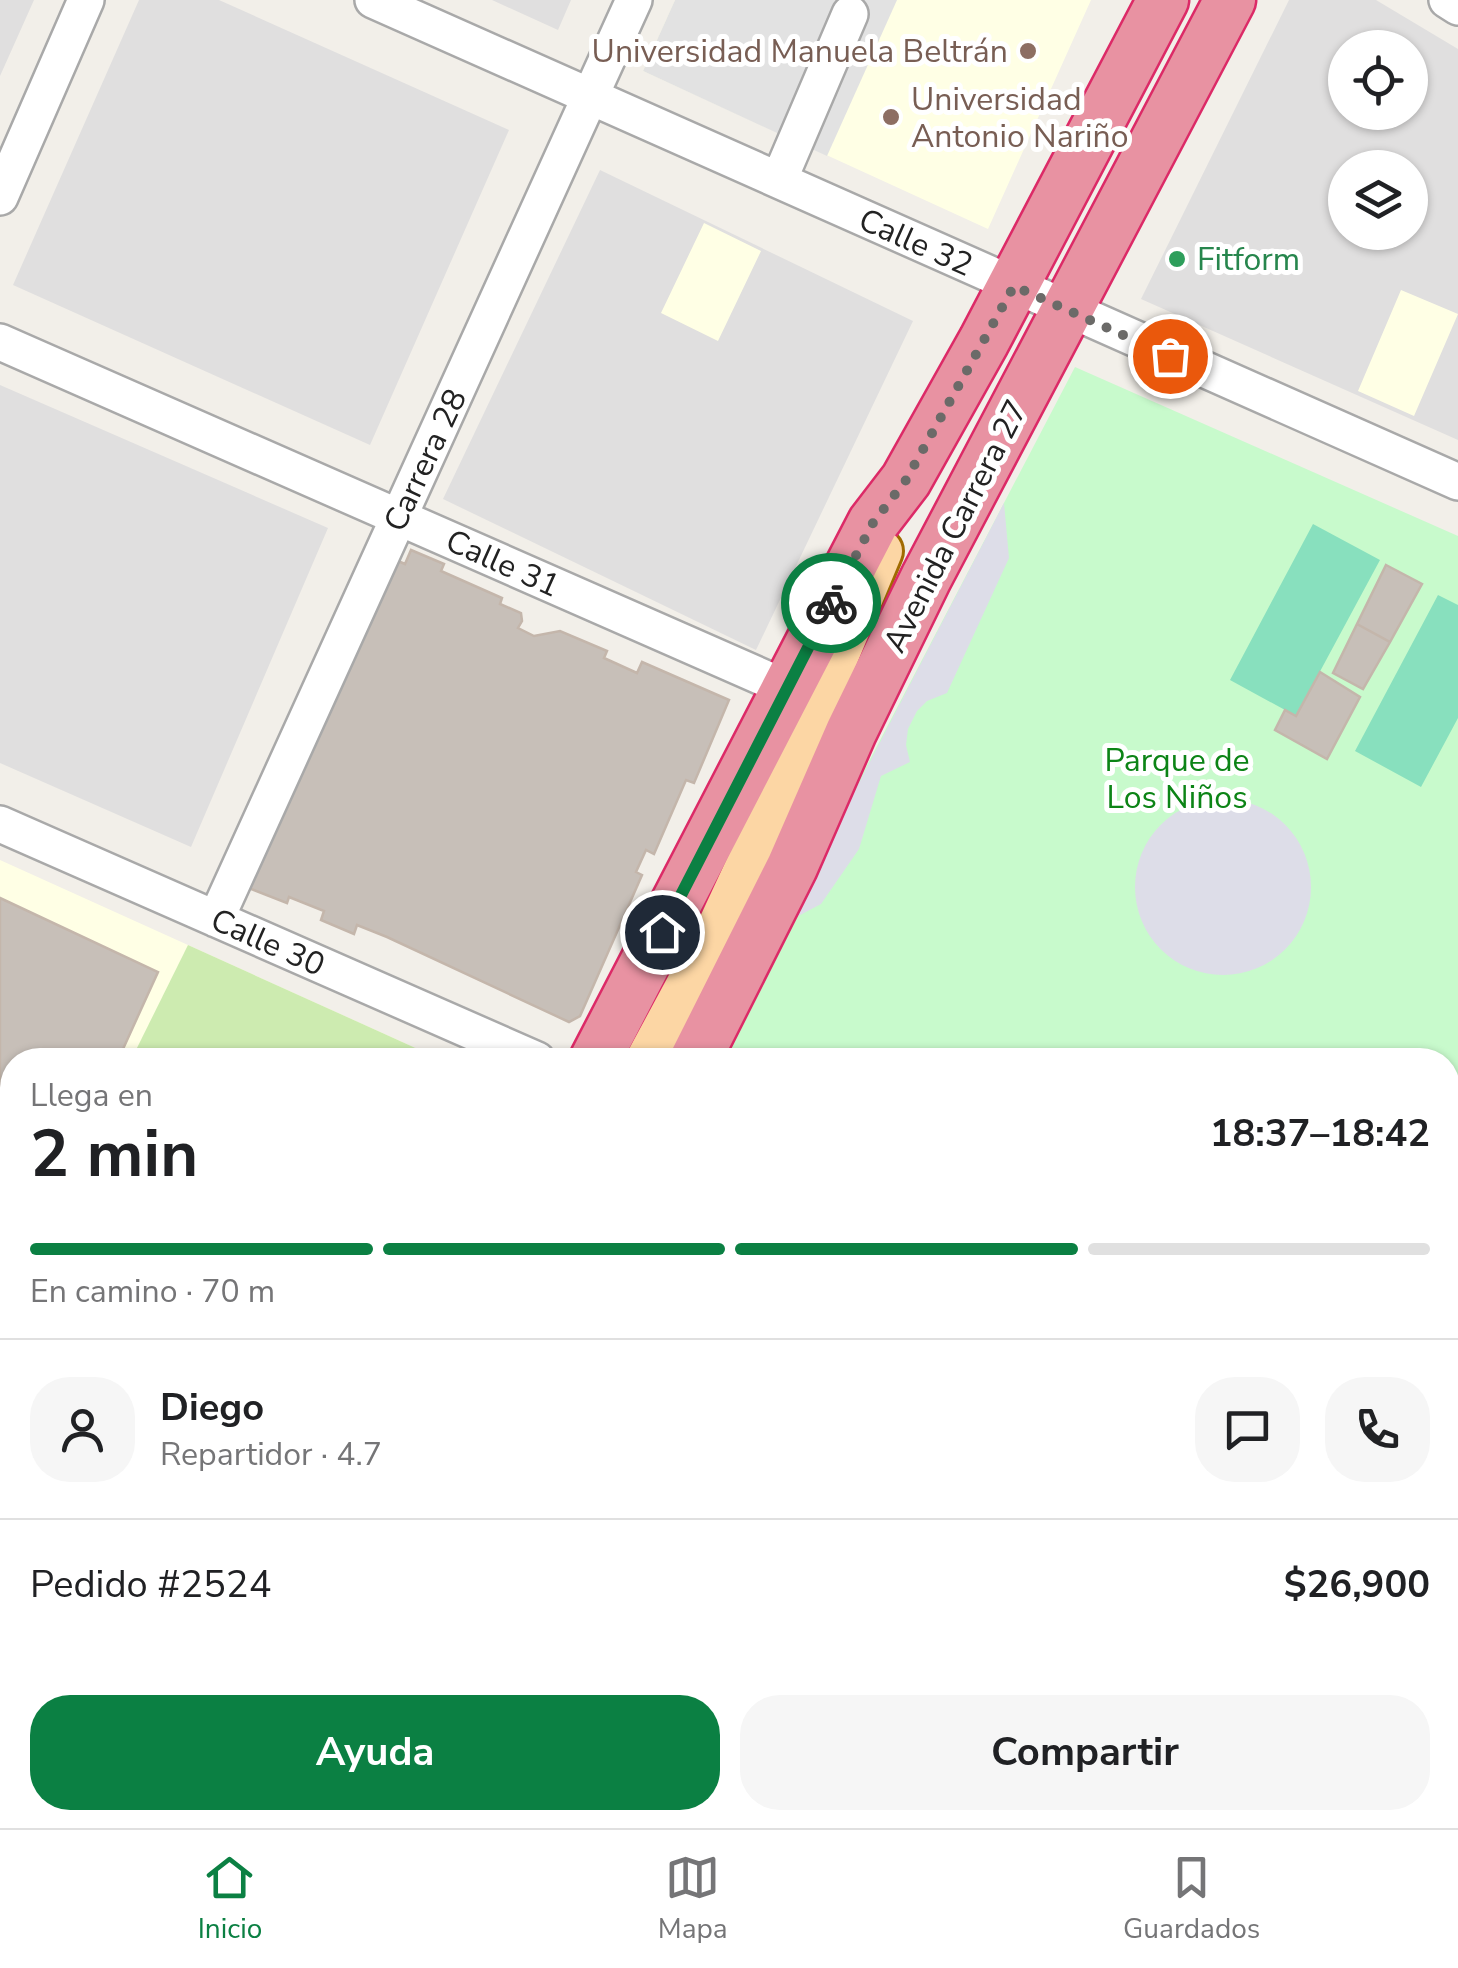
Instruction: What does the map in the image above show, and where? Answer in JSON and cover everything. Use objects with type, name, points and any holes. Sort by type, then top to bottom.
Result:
[{"type":"highway","name":"Avenida Carrera 27","points":[[601,1048],[873,523],[906,480],[1014,286],[1164,0]]},
{"type":"highway","name":"Avenida Carrera 27","points":[[702,1048],[786,880],[926,578],[1230,0]]},
{"type":"main road","points":[[653,1048],[717,930],[780,794],[898,512],[906,480]]},
{"type":"street","points":[[0,197],[86,0]]},
{"type":"street","name":"Calle 32","points":[[374,0],[1458,482]]},
{"type":"street","name":"Carrera 28","points":[[216,919],[634,0]]},
{"type":"street","points":[[1448,0],[1458,6]]},
{"type":"street","points":[[779,180],[850,14]]},
{"type":"street","name":"Calle 31","points":[[0,342],[787,688]]},
{"type":"street","name":"Calle 30","points":[[0,824],[510,1048]]},
{"type":"shaded area","points":[[0,0],[34,0],[0,76]]},
{"type":"shaded area","points":[[139,0],[219,0],[509,130],[370,445],[13,285]]},
{"type":"shaded area","points":[[492,0],[571,0],[558,30]]},
{"type":"shaded area","name":"Universidad Antonio Nariño","points":[[675,0],[1091,0],[988,229],[643,71]]},
{"type":"shaded area","points":[[675,0],[897,0],[827,156],[643,71]]},
{"type":"shaded area","points":[[1289,0],[1376,0],[1426,30],[1328,30],[1328,130],[1428,130],[1428,31],[1458,49],[1458,440],[1141,299]]},
{"type":"shaded area","points":[[600,170],[913,321],[756,650],[443,499]]},
{"type":"shaded area","points":[[704,223],[761,251],[718,341],[661,313]]},
{"type":"shaded area","points":[[1401,290],[1458,314],[1414,416],[1358,391]]},
{"type":"shaded area","points":[[0,385],[328,528],[191,847],[0,763]]},
{"type":"shaded area","points":[[1004,503],[1009,558],[947,693],[927,701],[917,711],[908,729],[910,762],[881,776],[859,849],[821,904],[787,922]]},
{"type":"shaded area","name":"Parque de Los Niños","points":[[1223,799],[1257,806],[1285,825],[1304,853],[1311,887],[1304,921],[1285,949],[1257,968],[1223,975],[1189,968],[1161,949],[1142,921],[1135,887],[1142,853],[1161,825],[1189,806]]},
{"type":"shaded area","points":[[0,860],[415,1048],[0,1048]]},
{"type":"green space","name":"Parque de Los Niños","points":[[1075,367],[1458,536],[1458,1048],[719,1048]]},
{"type":"green space","points":[[1313,524],[1380,560],[1296,716],[1230,680]]},
{"type":"green space","points":[[1438,595],[1458,605],[1458,718],[1421,787],[1355,751]]},
{"type":"green space","points":[[188,945],[415,1048],[137,1048]]},
{"type":"building","points":[[411,550],[444,564],[441,571],[502,598],[500,604],[521,613],[518,628],[534,636],[560,631],[607,651],[604,658],[637,673],[642,662],[729,700],[694,783],[686,780],[654,854],[646,850],[636,872],[642,875],[580,1016],[569,1022],[387,937],[357,925],[354,934],[321,920],[324,911],[289,897],[287,903],[246,887],[386,556],[405,564]]},
{"type":"building","points":[[1386,565],[1422,584],[1390,642],[1357,624]]},
{"type":"building","points":[[1357,624],[1390,642],[1363,689],[1333,673]]},
{"type":"building","points":[[1320,672],[1360,697],[1327,759],[1275,730],[1285,710],[1296,716]]},
{"type":"building","points":[[0,898],[158,972],[123,1048],[0,1048]]},
{"type":"way so far","points":[[831,603],[873,523],[906,480],[1014,286],[1170,356]]},
{"type":"place","name":"Universidad Manuela Beltrán","points":[[1028,51]]},
{"type":"place","name":"Universidad Antonio Nariño","points":[[891,117]]},
{"type":"place","name":"Fitform","points":[[1177,259]]},
{"type":"route","points":[[662,932],[831,603]]}]
